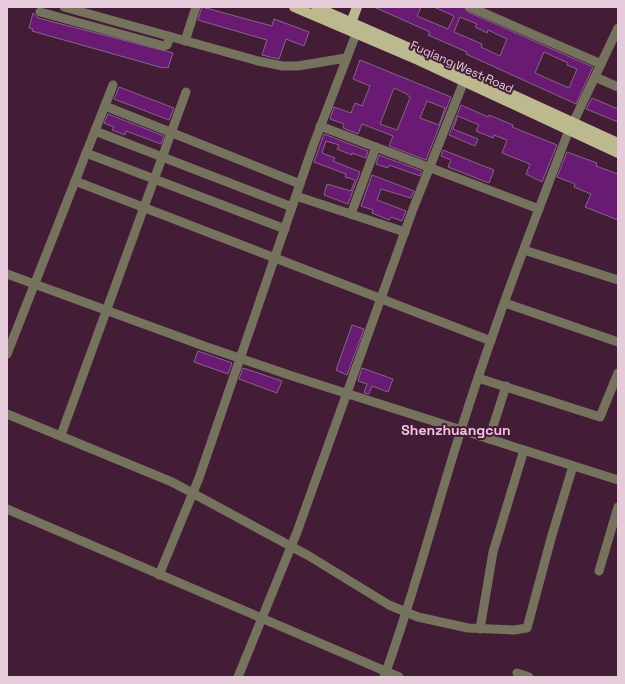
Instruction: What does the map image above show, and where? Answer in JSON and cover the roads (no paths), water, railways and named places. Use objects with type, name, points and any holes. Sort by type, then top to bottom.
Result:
[{"type":"main road","name":"Fuqiang West Road","points":[[294,7],[348,27],[571,126],[618,153]]},
{"type":"main road","name":"Fuqiang West Road","points":[[316,7],[348,27],[464,81],[618,144]]},
{"type":"main road","points":[[348,27],[350,7]]},
{"type":"main road","points":[[348,27],[357,7]]},
{"type":"street","points":[[64,7],[258,61],[283,66],[298,66],[346,58]]},
{"type":"street","points":[[185,41],[196,7]]},
{"type":"street","points":[[470,7],[601,64]]},
{"type":"street","points":[[40,12],[164,46],[167,45],[170,37]]},
{"type":"street","points":[[159,575],[193,494],[241,359],[320,126],[346,58],[348,27]]},
{"type":"street","points":[[385,674],[406,612],[461,430],[491,341],[571,126],[618,28]]},
{"type":"street","points":[[595,77],[618,87]]},
{"type":"street","points":[[238,677],[291,546],[405,232],[464,81]]},
{"type":"street","points":[[7,354],[113,85]]},
{"type":"street","points":[[61,435],[105,310],[186,92]]},
{"type":"street","points":[[105,106],[300,184]]},
{"type":"street","points":[[320,126],[539,209]]},
{"type":"street","points":[[95,131],[292,207]]},
{"type":"street","points":[[351,214],[376,147]]},
{"type":"street","points":[[86,153],[285,229]]},
{"type":"street","points":[[75,181],[491,341]]},
{"type":"street","points":[[296,196],[405,232]]},
{"type":"street","points":[[524,250],[618,280]]},
{"type":"street","points":[[7,274],[241,359],[618,480]]},
{"type":"street","points":[[505,303],[618,342]]},
{"type":"street","points":[[478,378],[600,417],[618,373]]},
{"type":"street","points":[[489,439],[506,386]]},
{"type":"street","points":[[7,414],[172,482],[291,546],[390,606],[442,623],[480,628],[514,630],[527,628],[552,535],[573,466]]},
{"type":"street","points":[[480,628],[492,552],[524,450]]},
{"type":"street","points":[[599,571],[618,507]]},
{"type":"street","points":[[7,510],[262,618],[385,674],[399,677]]},
{"type":"street","points":[[517,673],[529,677]]},
{"type":"district","name":"Shenzhuangcun","points":[[456,430]]}]
